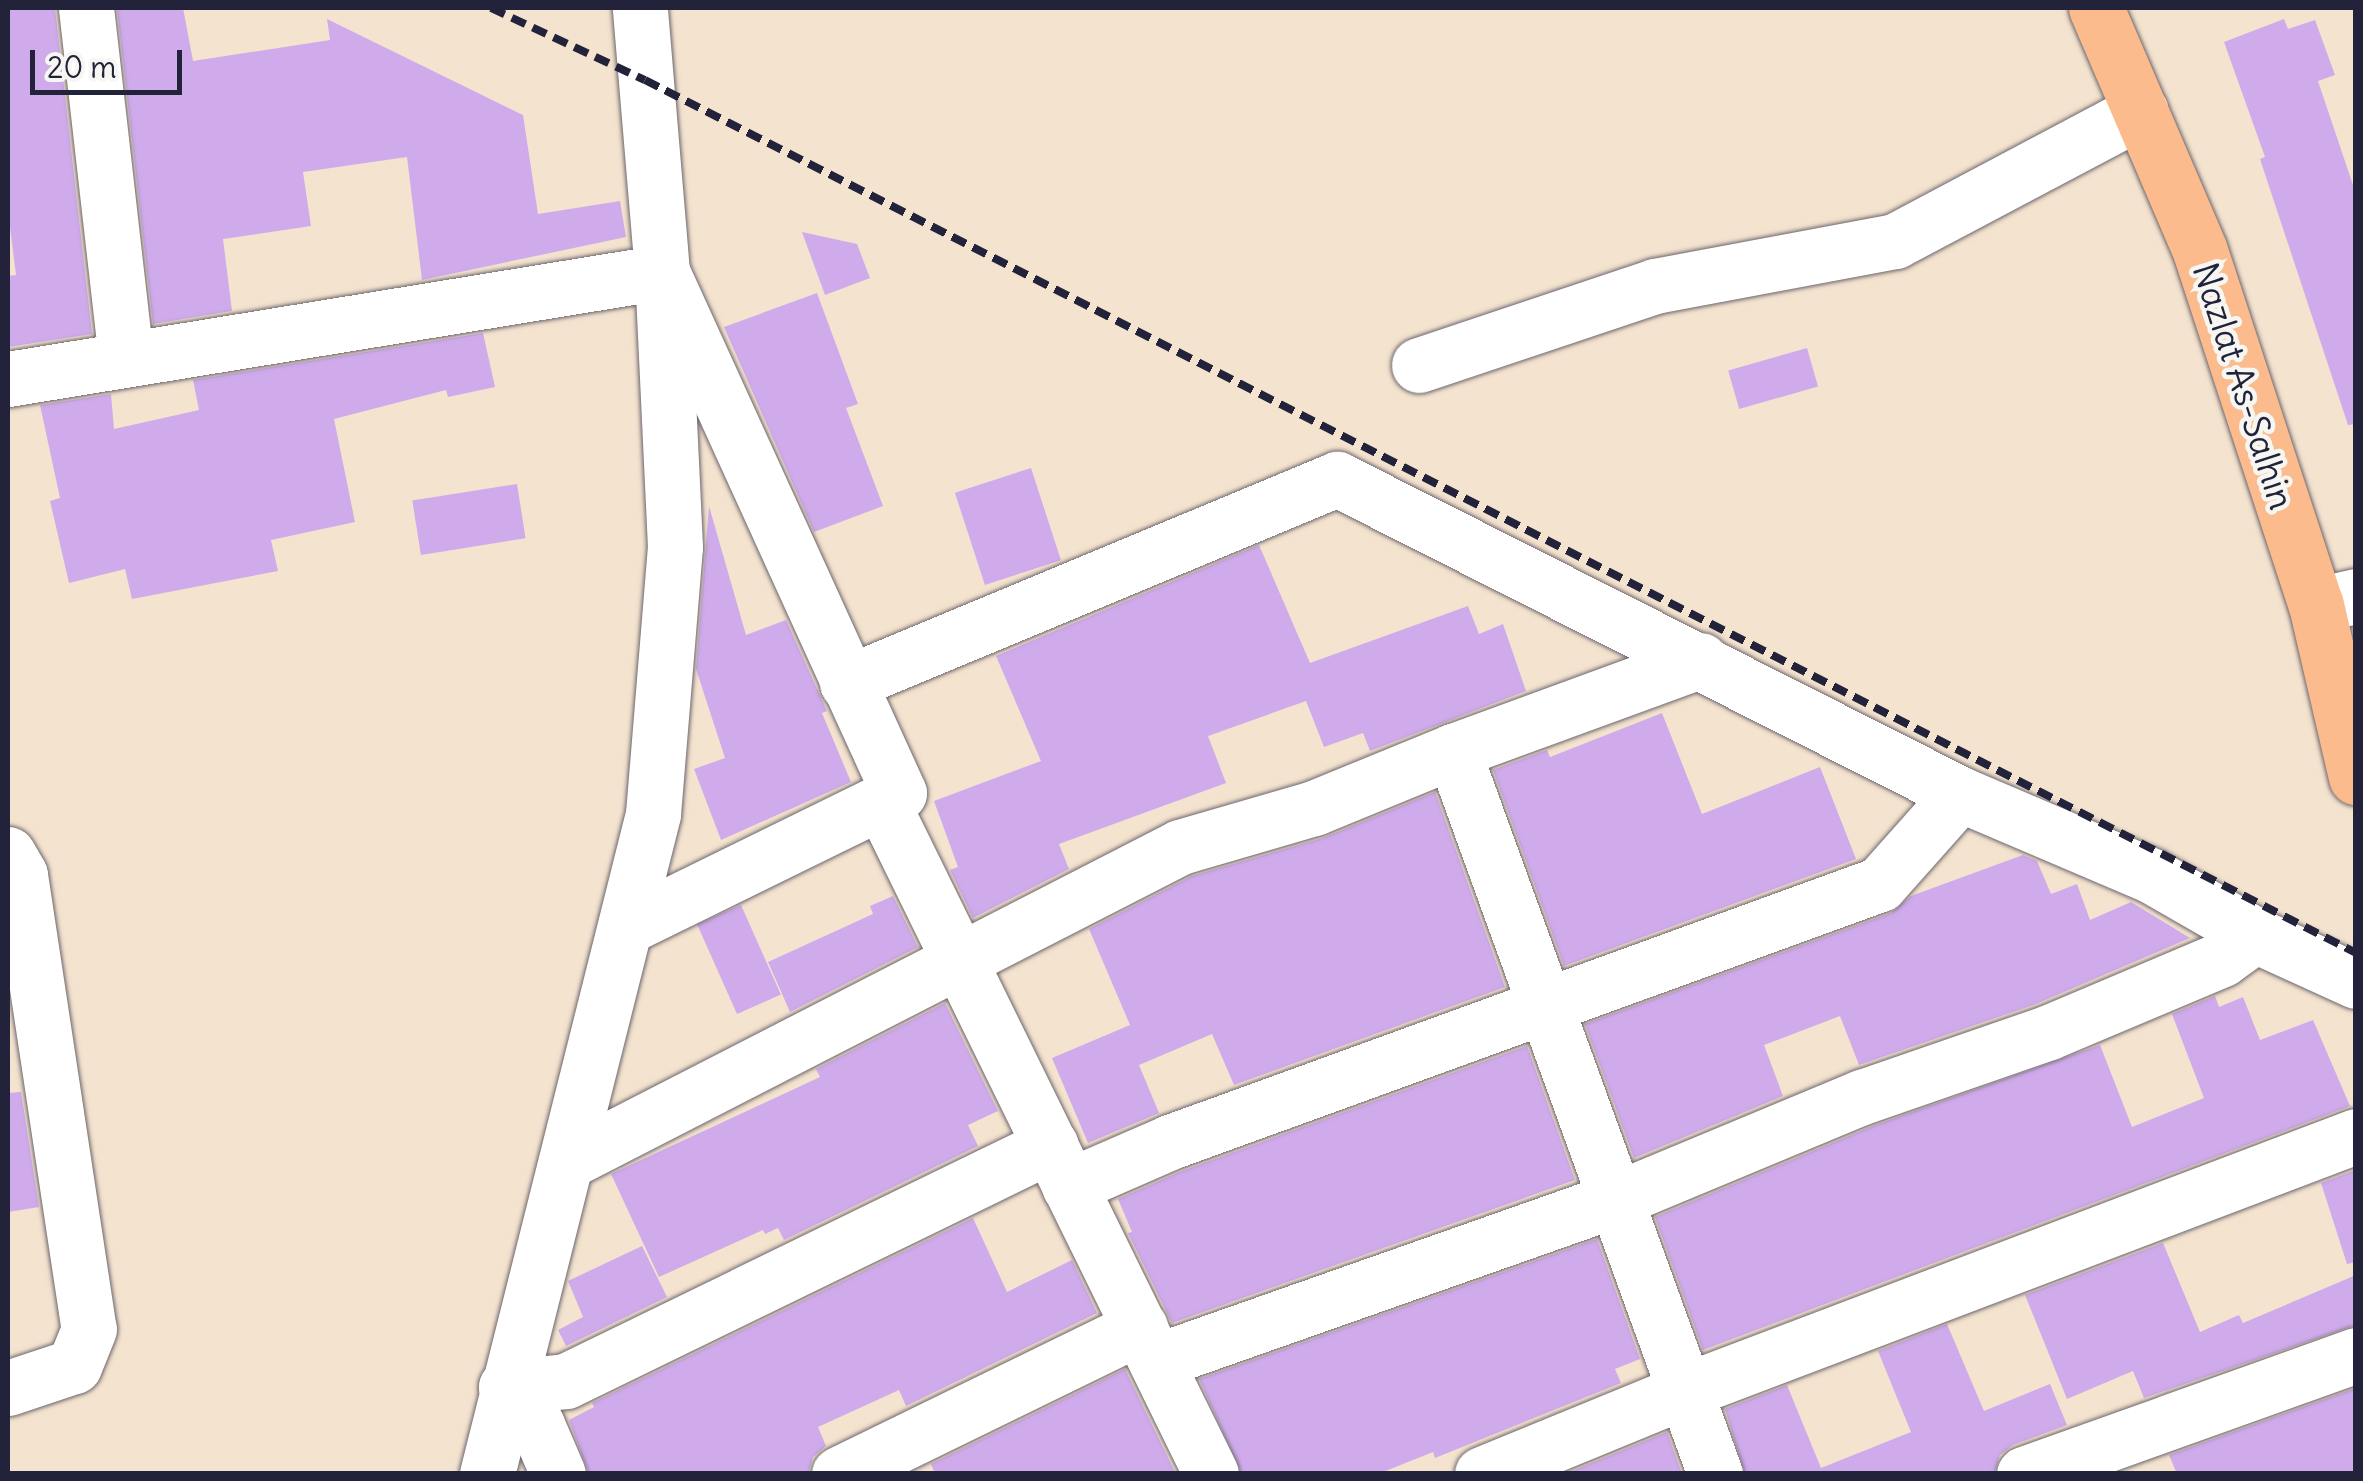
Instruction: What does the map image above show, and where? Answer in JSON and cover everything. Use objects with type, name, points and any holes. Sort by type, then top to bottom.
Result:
[{"type":"main road","name":"Nazlat As-Salhin","points":[[2096,8],[2200,251],[2336,600],[2356,778]]},
{"type":"street","points":[[86,8],[126,359]]},
{"type":"street","points":[[487,1474],[653,814],[675,546],[662,272],[640,8]]},
{"type":"street","points":[[1418,365],[1655,286],[1895,241],[2140,112]]},
{"type":"street","points":[[8,379],[662,272]]},
{"type":"street","points":[[626,927],[899,793],[662,272]]},
{"type":"street","points":[[847,683],[1337,478],[1960,794],[2152,876],[2255,935],[2356,981]]},
{"type":"street","points":[[568,1161],[1180,847],[1314,808],[1453,750],[1702,660]]},
{"type":"street","points":[[1453,750],[1715,1474]]},
{"type":"street","points":[[506,1387],[566,1381],[1060,1165],[1170,1142],[1880,884],[1960,794]]},
{"type":"street","points":[[882,803],[962,958],[1211,1474]]},
{"type":"street","points":[[8,854],[20,875],[29,1080],[89,1330],[74,1366],[8,1388]]},
{"type":"street","points":[[839,1474],[1149,1344],[1614,1200],[1826,1111],[2047,1033],[2222,959],[2255,935]]},
{"type":"street","points":[[1482,1474],[1684,1391],[2356,1136]]},
{"type":"street","points":[[2024,1474],[2356,1356]]},
{"type":"street","points":[[506,1387],[536,1425],[558,1474]]},
{"type":"building","points":[[8,8],[55,8],[92,334],[8,347],[8,276],[16,275],[8,211]]},
{"type":"building","points":[[117,8],[183,8],[193,61],[330,40],[327,19],[523,115],[538,214],[620,201],[626,237],[422,280],[407,157],[303,172],[311,226],[223,239],[232,311],[153,324]]},
{"type":"building","points":[[2284,19],[2288,29],[2315,20],[2335,75],[2318,81],[2356,194],[2356,424],[2348,425],[2260,159],[2265,157],[2224,42]]},
{"type":"building","points":[[802,232],[857,244],[870,278],[825,295]]},
{"type":"building","points":[[817,293],[858,404],[846,408],[883,506],[814,532],[724,327]]},
{"type":"building","points":[[483,333],[495,387],[448,397],[446,390],[334,419],[355,522],[271,540],[278,571],[132,599],[125,569],[69,583],[50,501],[60,498],[40,405],[111,394],[114,429],[199,410],[193,380]]},
{"type":"building","points":[[1807,348],[1818,386],[1739,409],[1728,371]]},
{"type":"building","points":[[1031,468],[1061,560],[985,585],[955,493]]},
{"type":"building","points":[[517,484],[526,538],[421,555],[412,501]]},
{"type":"building","points":[[709,506],[746,635],[786,620],[827,711],[822,713],[851,782],[721,840],[694,769],[725,758],[696,669]]},
{"type":"building","points":[[1259,545],[1310,663],[1468,606],[1479,634],[1503,624],[1526,691],[1370,751],[1363,733],[1324,747],[1306,701],[1208,736],[1226,783],[1059,844],[1069,869],[973,918],[950,870],[958,867],[934,801],[1041,761],[996,656]]},
{"type":"building","points":[[1662,713],[1702,814],[1820,767],[1856,859],[1564,966],[1493,770],[1547,750],[1550,757]]},
{"type":"building","points":[[1435,792],[1505,987],[1234,1085],[1212,1034],[1139,1065],[1159,1113],[1088,1143],[1052,1058],[1130,1025],[1089,929],[1192,876],[1323,838]]},
{"type":"building","points":[[2023,855],[2037,861],[2051,894],[2077,884],[2090,920],[2131,902],[2190,938],[2036,1004],[1859,1065],[1840,1016],[1764,1045],[1783,1096],[1634,1158],[1585,1024],[1891,913],[1911,896]]},
{"type":"building","points":[[893,896],[918,947],[790,1012],[768,962],[873,914],[870,906]]},
{"type":"building","points":[[741,905],[781,995],[737,1014],[697,925]]},
{"type":"building","points":[[2215,996],[2219,1007],[2243,997],[2260,1040],[2313,1020],[2350,1106],[1703,1350],[1655,1217],[1873,1126],[2100,1045],[2132,1127],[2204,1098],[2172,1014]]},
{"type":"building","points":[[945,1003],[998,1111],[968,1125],[978,1146],[784,1240],[778,1228],[765,1234],[763,1230],[659,1277],[611,1174],[820,1077],[816,1069]]},
{"type":"building","points":[[1527,1046],[1575,1180],[1172,1323],[1128,1233],[1132,1232],[1118,1199],[1182,1171]]},
{"type":"building","points":[[21,1092],[39,1207],[8,1212],[8,1093]]},
{"type":"building","points":[[2356,1170],[2356,1262],[2347,1264],[2321,1183]]},
{"type":"building","points":[[973,1218],[1007,1292],[1072,1260],[1097,1313],[906,1406],[899,1390],[818,1427],[826,1446],[813,1457],[808,1474],[589,1474],[569,1420],[594,1407],[592,1403]]},
{"type":"building","points":[[1597,1239],[1640,1359],[1615,1369],[1621,1383],[1435,1458],[1433,1452],[1378,1474],[1242,1474],[1199,1379]]},
{"type":"building","points":[[2163,1243],[2200,1332],[2239,1315],[2243,1323],[2356,1275],[2356,1325],[2144,1398],[2133,1371],[2067,1399],[2025,1295]]},
{"type":"building","points":[[642,1246],[667,1297],[566,1346],[558,1330],[583,1317],[568,1281]]},
{"type":"building","points":[[1947,1324],[1984,1411],[2050,1384],[2067,1425],[2013,1445],[2000,1455],[1994,1474],[1745,1474],[1725,1409],[1787,1385],[1821,1468],[1911,1432],[1878,1351]]},
{"type":"building","points":[[1125,1369],[1176,1474],[935,1474],[931,1464]]},
{"type":"building","points":[[2356,1388],[2356,1474],[2177,1474],[2169,1455]]},
{"type":"building","points":[[1667,1432],[1682,1474],[1565,1474]]},
{"type":"railway","points":[[491,8],[645,80],[2356,953]]}]
